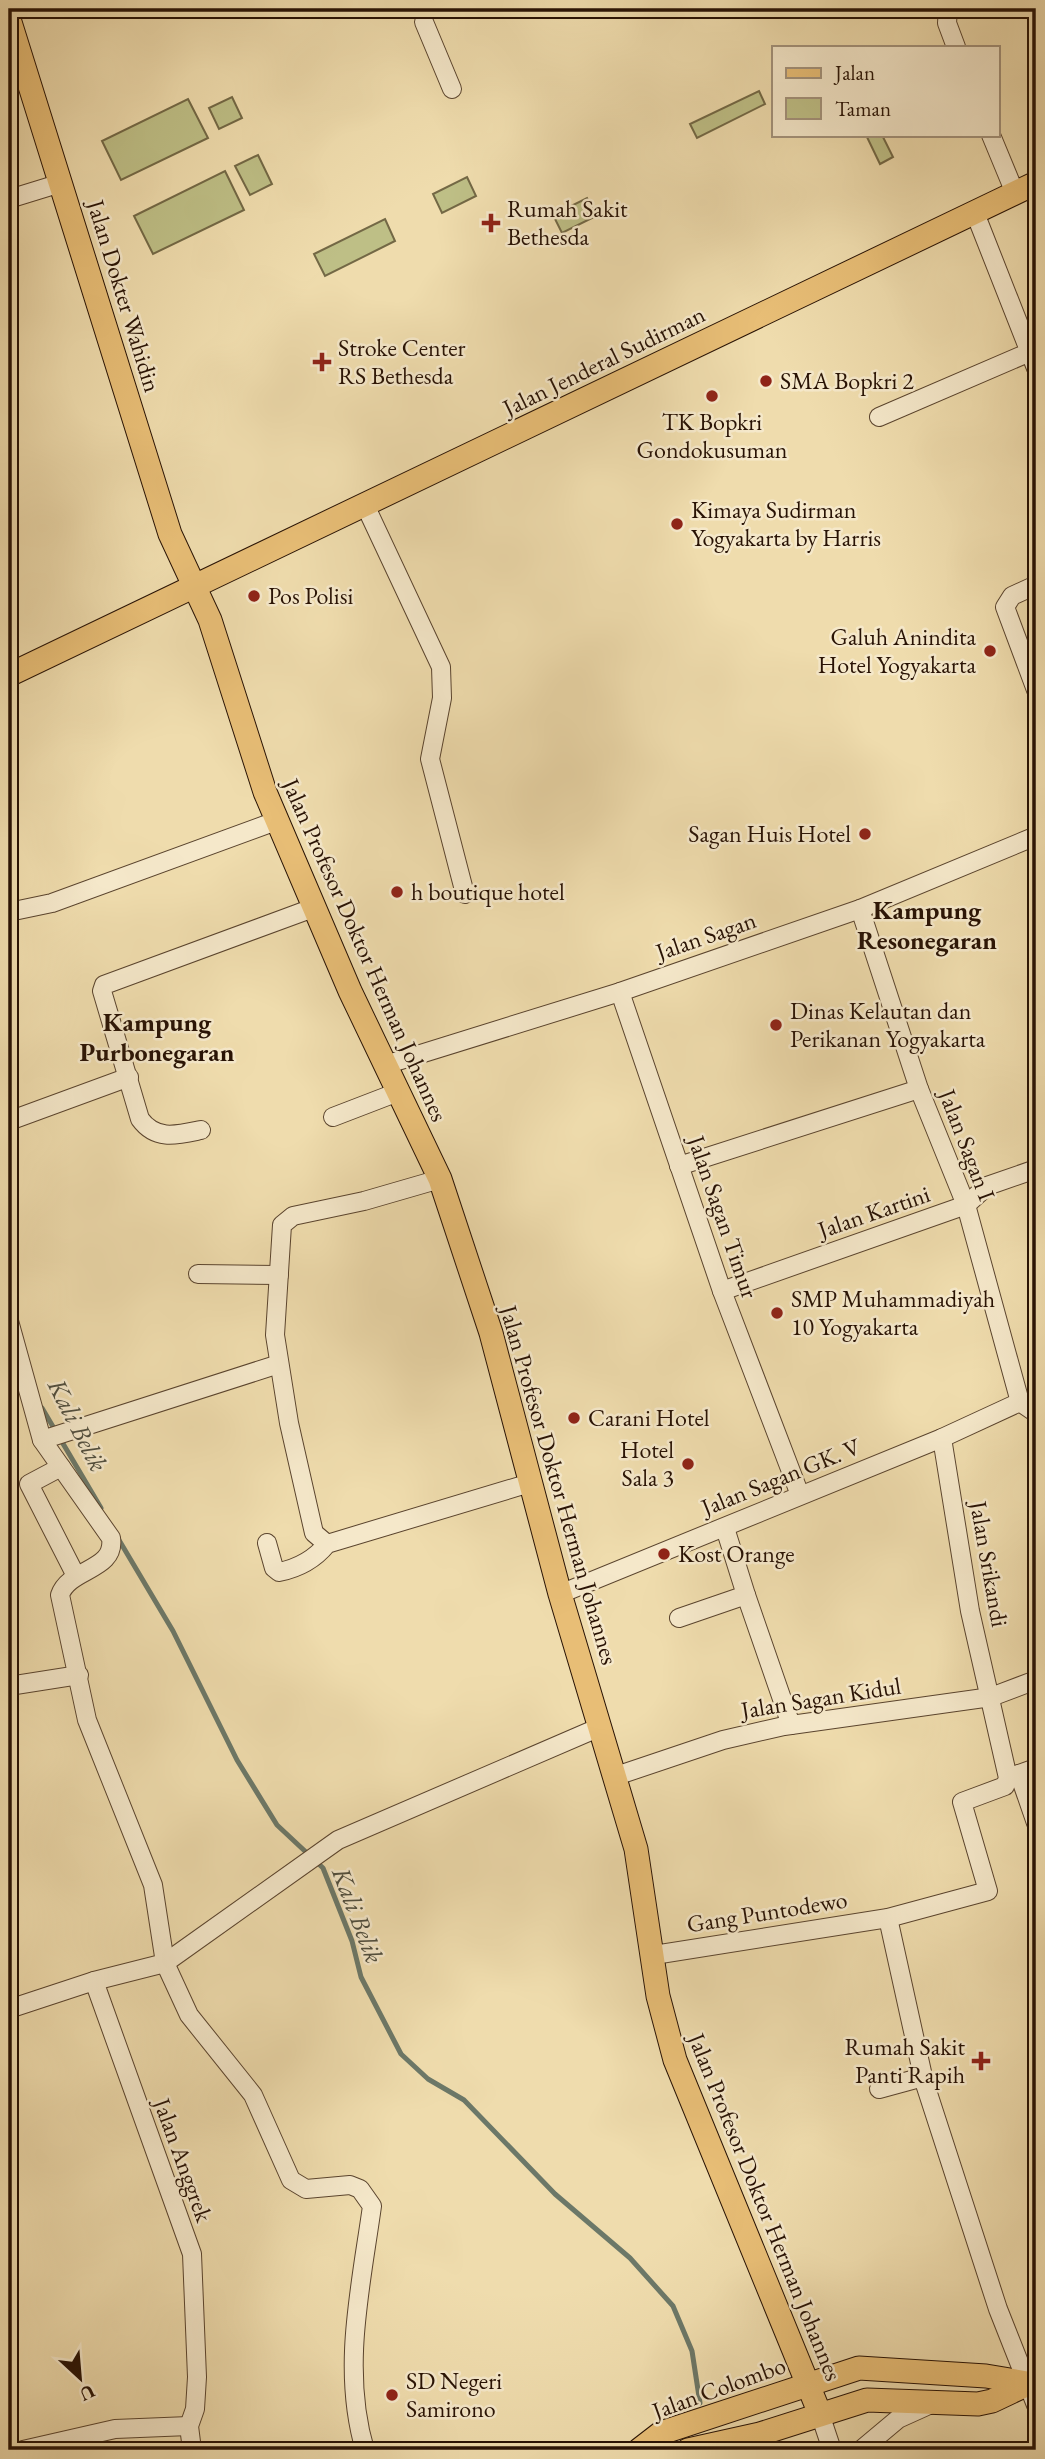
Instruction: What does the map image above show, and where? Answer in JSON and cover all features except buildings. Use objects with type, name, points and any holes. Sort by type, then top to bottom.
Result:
[{"type":"main road","name":"Jalan Dokter Wahidin","points":[[9,19],[12,42],[61,183],[170,534],[195,587]]},
{"type":"main road","name":"Jalan Jenderal Sudirman","points":[[9,675],[1026,188]]},
{"type":"main road","name":"Jalan Profesor Doktor Herman Johannes","points":[[195,587],[210,620],[276,821],[313,908],[440,1179],[491,1332],[560,1594],[636,1849],[662,2017],[675,2060],[725,2189],[820,2414]]},
{"type":"main road","name":"Jalan Colombo","points":[[639,2450],[661,2433],[867,2367],[994,2377],[1033,2390]]},
{"type":"main road","name":"Jalan Colombo","points":[[688,2450],[760,2434],[867,2400],[986,2403],[1033,2390]]},
{"type":"street","points":[[948,9],[947,23],[956,46]]},
{"type":"street","points":[[424,22],[452,89]]},
{"type":"street","points":[[992,136],[1026,188]]},
{"type":"street","points":[[9,199],[61,183]]},
{"type":"street","points":[[879,417],[1033,360],[975,212]]},
{"type":"street","points":[[365,505],[441,667],[442,698],[430,759],[465,894]]},
{"type":"street","points":[[1036,585],[1012,596],[1005,607],[1036,690]]},
{"type":"street","points":[[9,912],[52,903],[276,821]]},
{"type":"street","name":"Jalan Sagan","points":[[385,1065],[620,992],[860,908],[1036,836]]},
{"type":"street","points":[[201,1130],[157,1135],[140,1119],[102,991],[104,985],[313,908]]},
{"type":"street","name":"Jalan Sagan I","points":[[860,908],[919,1089],[966,1205],[1020,1402]]},
{"type":"street","name":"Jalan Sagan Timur","points":[[620,992],[722,1291],[800,1495]]},
{"type":"street","points":[[9,1121],[129,1077]]},
{"type":"street","points":[[679,1166],[919,1089]]},
{"type":"street","points":[[333,1117],[398,1092]]},
{"type":"street","name":"Jalan Kartini","points":[[722,1291],[966,1205],[987,1186],[1036,1169]]},
{"type":"street","points":[[327,1544],[314,1533],[279,1364],[275,1335],[282,1225],[288,1218],[365,1201],[440,1179]]},
{"type":"street","points":[[198,1274],[279,1275]]},
{"type":"street","points":[[9,1321],[61,1467],[111,1538],[113,1548],[108,1558],[76,1576],[63,1587],[60,1595],[87,1720],[153,1885],[164,1963],[189,2015],[253,2095],[291,2180],[306,2189],[350,2185],[360,2189],[372,2206],[352,2353],[357,2423],[365,2450]]},
{"type":"street","points":[[50,1438],[279,1364]]},
{"type":"street","points":[[1020,1402],[1036,1413]]},
{"type":"street","name":"Jalan Sagan GK. V","points":[[560,1594],[942,1438],[1020,1402]]},
{"type":"street","name":"Jalan Srikandi","points":[[942,1438],[970,1611],[1013,1776],[1036,1823]]},
{"type":"street","points":[[61,1467],[29,1484],[76,1576]]},
{"type":"street","points":[[267,1543],[274,1568],[279,1572],[309,1562],[327,1544],[530,1483]]},
{"type":"street","points":[[725,1528],[791,1725]]},
{"type":"street","points":[[679,1618],[746,1595]]},
{"type":"street","points":[[9,1686],[79,1675]]},
{"type":"street","name":"Jalan Sagan Kidul","points":[[616,1776],[723,1740],[791,1725],[991,1697],[1036,1680]]},
{"type":"street","points":[[9,2009],[94,1981],[164,1963],[310,1857],[389,1815],[600,1727]]},
{"type":"street","points":[[1013,1776],[1036,1768]]},
{"type":"street","name":"Gang Puntodewo","points":[[654,1955],[888,1918],[988,1891],[962,1802],[1005,1786],[1013,1776]]},
{"type":"street","points":[[888,1918],[923,2077],[998,2309],[1033,2390]]},
{"type":"street","name":"Jalan Anggrek","points":[[94,1981],[192,2255],[197,2377],[195,2409],[189,2426],[192,2450]]},
{"type":"street","points":[[879,2090],[923,2077]]},
{"type":"street","points":[[861,2450],[898,2419],[940,2402]]},
{"type":"street","points":[[820,2414],[832,2450]]},
{"type":"street","points":[[23,2450],[115,2429],[189,2426]]},
{"type":"green space","points":[[759,91],[765,104],[697,138],[690,124]]},
{"type":"green space","points":[[232,97],[242,118],[219,129],[209,108]]},
{"type":"green space","points":[[188,99],[208,138],[121,180],[102,141]]},
{"type":"green space","points":[[866,136],[882,136],[893,157],[880,164]]},
{"type":"green space","points":[[258,155],[272,184],[250,195],[235,166]]},
{"type":"green space","points":[[225,171],[244,210],[153,254],[134,216]]},
{"type":"green space","points":[[467,177],[476,196],[442,213],[433,194]]},
{"type":"green space","points":[[587,198],[596,216],[562,233],[553,215]]},
{"type":"green space","points":[[385,219],[395,241],[325,276],[314,254]]},
{"type":"waterway","name":"Kali Belik","points":[[9,1308],[11,1320]]},
{"type":"waterway","name":"Kali Belik","points":[[42,1408],[101,1508]]},
{"type":"waterway","name":"Kali Belik","points":[[116,1535],[173,1631],[237,1760],[277,1825],[323,1868],[352,1941],[361,1977],[401,2054],[428,2079],[464,2100],[555,2194],[630,2258],[673,2306],[692,2351],[700,2403]]},
{"type":"place","name":"Rumah Sakit Bethesda","points":[[491,223]]},
{"type":"place","name":"Stroke Center RS Bethesda","points":[[322,362]]},
{"type":"place","name":"SMA Bopkri 2","points":[[766,381]]},
{"type":"place","name":"TK Bopkri Gondokusuman","points":[[712,396]]},
{"type":"place","name":"Kimaya Sudirman Yogyakarta by Harris","points":[[677,524]]},
{"type":"place","name":"Pos Polisi","points":[[254,596]]},
{"type":"place","name":"Galuh Anindita Hotel Yogyakarta","points":[[990,651]]},
{"type":"place","name":"Sagan Huis Hotel","points":[[865,834]]},
{"type":"place","name":"h boutique hotel","points":[[397,892]]},
{"type":"place","name":"Dinas Kelautan dan Perikanan Yogyakarta","points":[[776,1025]]},
{"type":"place","name":"SMP Muhammadiyah 10 Yogyakarta","points":[[777,1313]]},
{"type":"place","name":"Carani Hotel","points":[[574,1418]]},
{"type":"place","name":"Hotel Sala 3","points":[[688,1464]]},
{"type":"place","name":"Kost Orange","points":[[664,1554]]},
{"type":"place","name":"Rumah Sakit Panti Rapih","points":[[981,2061]]},
{"type":"place","name":"SD Negeri Samirono","points":[[392,2395]]},
{"type":"district","name":"Kampung Resonegaran","points":[[927,925]]},
{"type":"district","name":"Kampung Purbonegaran","points":[[157,1037]]}]
